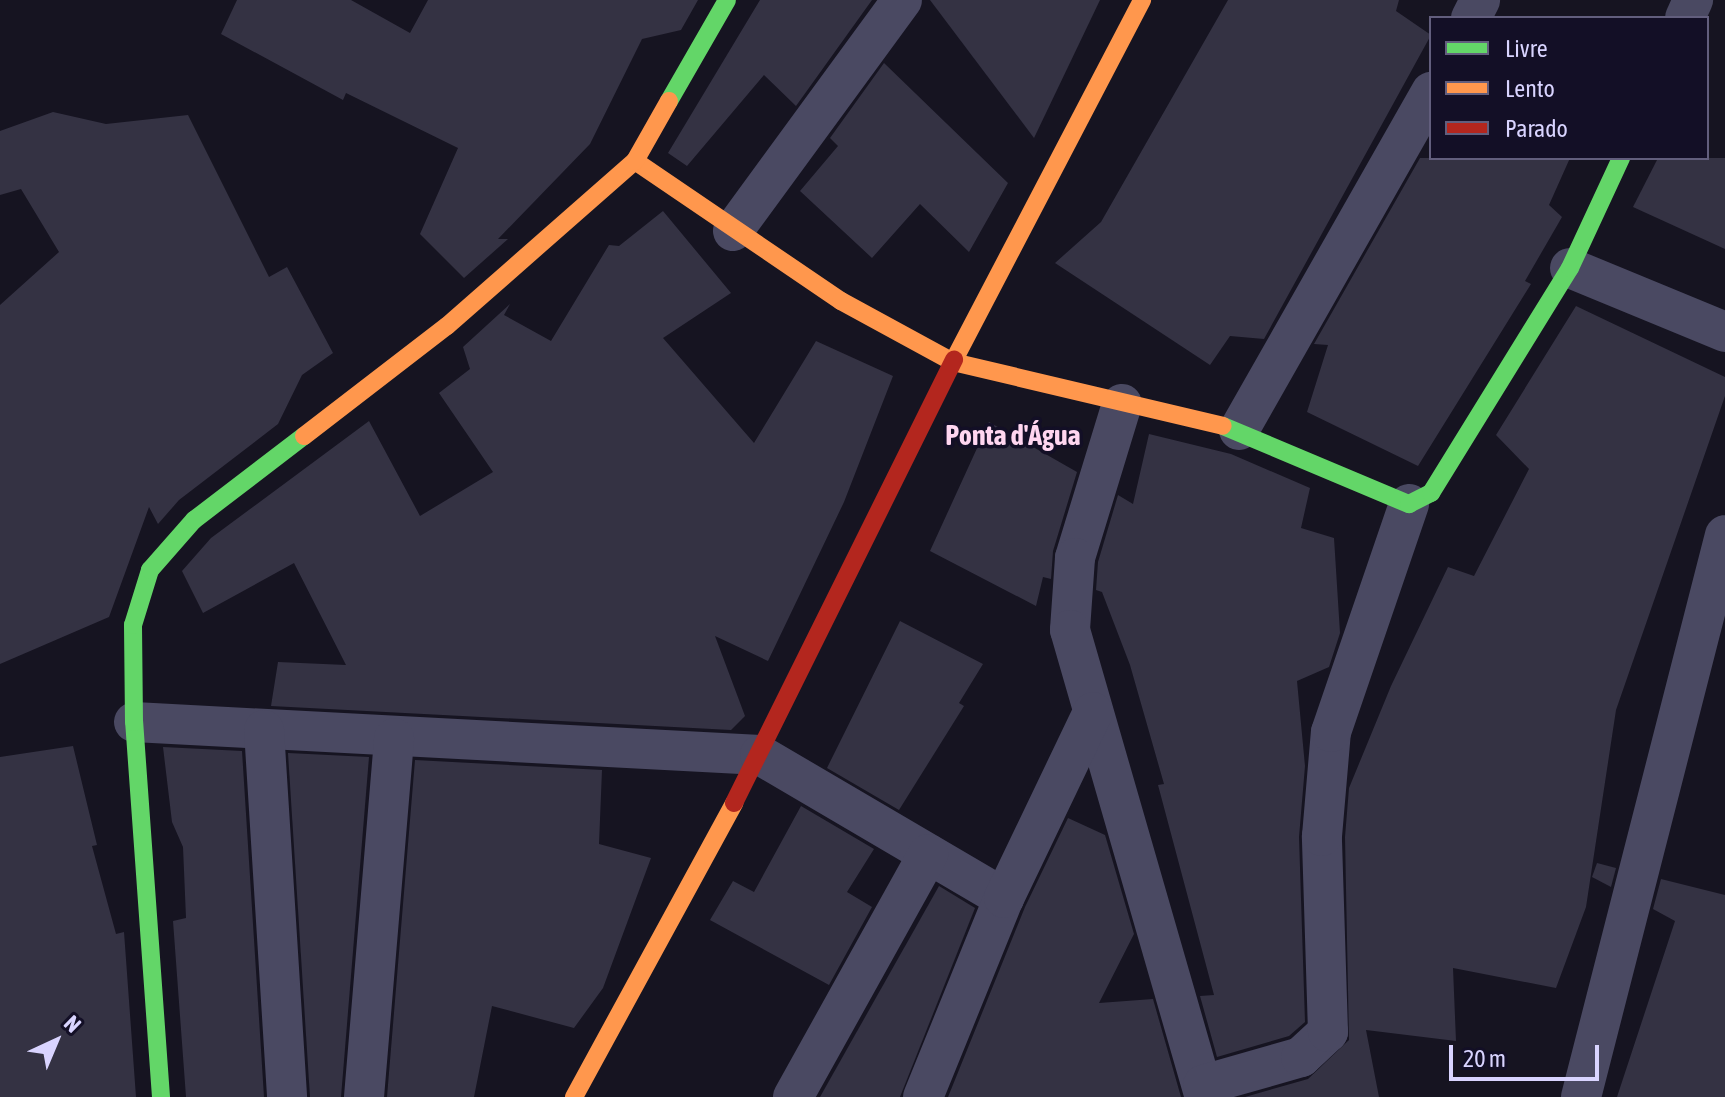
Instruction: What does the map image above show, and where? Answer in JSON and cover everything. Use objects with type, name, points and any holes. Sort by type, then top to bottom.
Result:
[{"type":"street","points":[[161,1097],[134,722],[133,625],[150,570],[194,520],[447,326],[635,161],[727,0]]},
{"type":"street","points":[[733,231],[902,0]]},
{"type":"street","points":[[574,1097],[760,755],[953,362],[1142,0]]},
{"type":"street","points":[[1239,430],[1429,96]]},
{"type":"street","points":[[1122,404],[1075,558],[1070,630],[1204,1091],[1301,1057],[1328,1032],[1322,836],[1331,732],[1409,504],[1431,493],[1570,268],[1620,160]]},
{"type":"street","points":[[635,161],[733,231],[841,301],[953,362],[1239,430],[1409,504]]},
{"type":"street","points":[[1570,268],[1725,332]]},
{"type":"street","points":[[1581,1097],[1725,535]]},
{"type":"street","points":[[923,1097],[1004,898],[1093,712]]},
{"type":"street","points":[[134,722],[760,755],[1004,898]]},
{"type":"street","points":[[264,730],[287,1097]]},
{"type":"street","points":[[364,1097],[394,738]]},
{"type":"street","points":[[793,1097],[928,854]]},
{"type":"building","points":[[237,0],[351,0],[410,33],[428,0],[698,0],[681,30],[642,39],[590,144],[498,239],[508,239],[464,278],[420,234],[458,148],[346,93],[343,100],[221,34]]},
{"type":"building","points":[[760,0],[872,0],[796,106],[764,75],[687,166],[668,153]]},
{"type":"building","points":[[930,0],[1100,0],[1034,138]]},
{"type":"building","points":[[1228,0],[1399,0],[1396,11],[1429,34],[1264,339],[1230,336],[1210,365],[1055,263],[1101,222]]},
{"type":"building","points":[[884,63],[1008,183],[969,252],[920,204],[872,258],[800,191],[838,146],[830,138]]},
{"type":"building","points":[[53,112],[106,124],[188,115],[269,277],[287,267],[333,353],[302,375],[278,424],[179,500],[158,524],[149,507],[109,617],[0,664],[0,305],[59,252],[21,189],[0,195],[0,131]]},
{"type":"building","points":[[1420,158],[1569,160],[1549,205],[1562,217],[1525,281],[1531,284],[1418,466],[1307,412],[1328,345],[1314,344]]},
{"type":"building","points":[[1725,158],[1725,249],[1633,207],[1657,160]]},
{"type":"building","points":[[663,211],[731,293],[663,338],[754,443],[816,341],[893,376],[844,502],[768,661],[715,636],[745,716],[731,730],[271,706],[278,662],[346,665],[294,563],[203,613],[182,571],[211,538],[369,421],[420,516],[493,472],[439,393],[470,369],[463,347],[510,304],[504,315],[551,341],[609,245],[619,246]]},
{"type":"building","points":[[1576,306],[1725,377],[1725,396],[1616,710],[1586,907],[1556,988],[1453,968],[1456,1041],[1366,1030],[1379,1097],[1245,1097],[1308,1079],[1349,1040],[1345,837],[1349,788],[1391,686],[1448,567],[1474,576],[1529,469],[1496,435]]},
{"type":"building","points":[[989,422],[1077,472],[1053,551],[1051,579],[1043,577],[1036,606],[930,551]]},
{"type":"building","points":[[1149,434],[1231,454],[1310,488],[1301,528],[1334,538],[1340,633],[1329,667],[1297,681],[1305,766],[1299,837],[1305,1022],[1289,1036],[1217,1057],[1200,996],[1214,995],[1158,785],[1164,784],[1130,665],[1102,592],[1096,590],[1098,562],[1118,495],[1133,504]]},
{"type":"building","points":[[900,621],[983,664],[959,703],[964,706],[899,810],[827,768]]},
{"type":"building","points":[[73,746],[97,845],[92,846],[116,934],[124,932],[136,1097],[0,1097],[0,757]]},
{"type":"building","points":[[163,747],[242,751],[264,1097],[186,1097],[173,921],[186,918],[183,847],[172,822]]},
{"type":"building","points":[[288,753],[369,757],[341,1097],[310,1097]]},
{"type":"building","points":[[415,760],[602,770],[599,844],[651,858],[603,988],[574,1028],[492,1006],[474,1097],[387,1097]]},
{"type":"building","points":[[801,806],[874,849],[847,892],[872,907],[829,985],[710,920],[733,881],[754,892]]},
{"type":"building","points":[[1068,818],[1105,835],[1134,934],[1099,1003],[1153,999],[1181,1097],[948,1097],[1025,907]]},
{"type":"building","points":[[1597,863],[1616,868],[1611,887],[1592,877]]},
{"type":"building","points":[[1661,879],[1725,895],[1725,1097],[1617,1097],[1675,921],[1653,909]]},
{"type":"building","points":[[939,886],[975,908],[900,1097],[820,1097]]},
{"type":"traffic: fast","points":[[669,101],[727,0]]},
{"type":"traffic: fast","points":[[1223,426],[1409,504],[1431,493],[1570,268],[1620,160]]},
{"type":"traffic: fast","points":[[161,1097],[134,722],[133,625],[150,570],[194,520],[304,436]]},
{"type":"traffic: slow","points":[[954,360],[1142,0]]},
{"type":"traffic: slow","points":[[304,436],[447,326],[635,161],[669,101]]},
{"type":"traffic: slow","points":[[635,161],[841,301],[953,362],[1223,426]]},
{"type":"traffic: slow","points":[[574,1097],[734,803]]},
{"type":"traffic: jam","points":[[734,803],[954,360]]},
{"type":"district","name":"Ponta d'Água","points":[[1013,435]]}]
